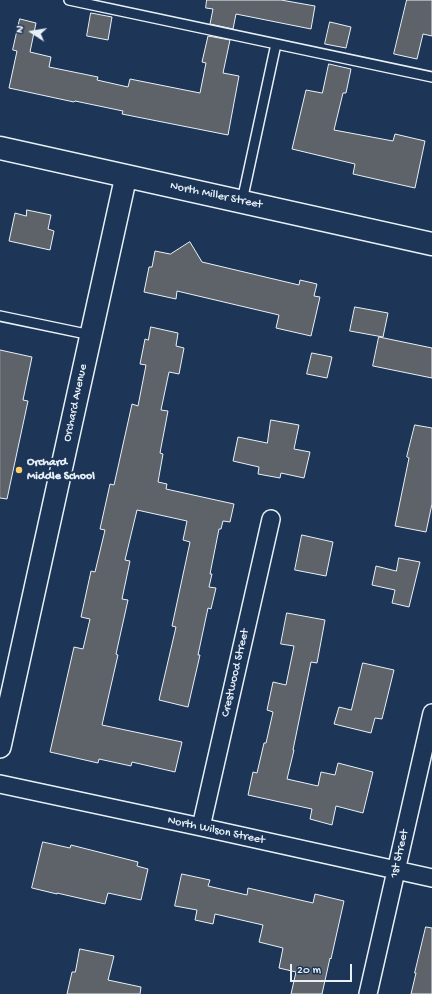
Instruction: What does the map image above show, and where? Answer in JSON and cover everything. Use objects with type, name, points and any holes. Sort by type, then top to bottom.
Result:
[{"type":"main road","name":"North Miller Street","points":[[0,148],[432,244]]},
{"type":"street","name":"Orchard Avenue","points":[[0,747],[126,176]]},
{"type":"street","name":"Crestwood Street","points":[[202,827],[270,519]]},
{"type":"street","name":"1st Street","points":[[368,994],[432,713]]},
{"type":"street","name":"North Wilson Street","points":[[0,784],[432,878]]},
{"type":"lane","points":[[69,0],[432,77]]},
{"type":"lane","points":[[242,201],[276,44]]},
{"type":"lane","points":[[0,316],[91,336]]},
{"type":"building","points":[[207,0],[281,0],[315,6],[311,29],[236,14],[233,29],[210,24],[213,9],[206,8]]},
{"type":"building","points":[[407,0],[432,0],[432,36],[423,34],[417,59],[394,54]]},
{"type":"building","points":[[91,13],[112,17],[108,40],[87,36]]},
{"type":"building","points":[[20,19],[36,23],[30,52],[51,57],[49,67],[98,77],[97,80],[128,87],[130,79],[200,93],[206,63],[202,62],[208,36],[230,40],[223,73],[239,76],[228,135],[122,114],[123,111],[9,88],[17,51],[13,50]]},
{"type":"building","points":[[330,22],[351,27],[346,48],[325,44]]},
{"type":"building","points":[[329,64],[351,69],[346,93],[343,93],[334,130],[393,141],[395,134],[425,141],[415,188],[353,174],[355,164],[292,149],[306,90],[322,93]]},
{"type":"building","points":[[27,210],[51,215],[48,229],[54,231],[50,250],[9,241],[15,213],[26,216]]},
{"type":"building","points":[[190,242],[202,262],[299,285],[300,280],[317,284],[314,296],[320,297],[311,336],[276,328],[279,315],[177,291],[176,299],[144,292],[149,267],[152,267],[155,251],[170,254]]},
{"type":"building","points":[[355,307],[388,313],[383,337],[350,331]]},
{"type":"building","points":[[151,327],[178,333],[176,346],[184,348],[179,374],[169,372],[161,410],[168,411],[160,453],[163,454],[158,482],[167,484],[166,489],[234,504],[230,522],[223,521],[221,529],[219,529],[210,574],[212,574],[209,587],[216,588],[211,609],[208,608],[198,655],[200,655],[188,707],[159,700],[176,627],[172,626],[190,542],[183,540],[187,521],[137,510],[125,560],[130,561],[122,599],[128,600],[116,654],[118,655],[102,725],[182,742],[175,772],[132,762],[131,766],[99,759],[98,763],[50,752],[74,647],[83,649],[90,619],[81,617],[91,571],[95,572],[105,530],[100,529],[110,484],[114,485],[132,404],[138,406],[146,365],[140,364],[145,339],[148,340]]},
{"type":"building","points":[[379,337],[432,348],[432,378],[373,366]]},
{"type":"building","points":[[0,350],[32,357],[23,400],[28,401],[7,499],[0,498]]},
{"type":"building","points":[[312,353],[332,357],[327,378],[307,374]]},
{"type":"building","points":[[271,420],[299,425],[294,449],[310,452],[304,478],[281,473],[280,478],[258,474],[259,467],[233,461],[238,437],[267,443]]},
{"type":"building","points":[[415,425],[432,428],[432,504],[426,532],[395,526],[409,458],[407,457]]},
{"type":"building","points":[[302,535],[333,542],[326,576],[295,570]]},
{"type":"building","points":[[399,558],[420,562],[409,607],[392,603],[395,590],[372,585],[376,566],[396,571]]},
{"type":"building","points":[[287,613],[325,620],[317,663],[311,662],[287,779],[318,786],[321,772],[335,775],[338,763],[373,772],[363,813],[336,806],[332,825],[310,819],[312,809],[248,795],[253,772],[257,773],[273,712],[267,710],[273,682],[286,685],[294,646],[281,644]]},
{"type":"building","points":[[363,663],[394,670],[382,719],[375,718],[371,733],[334,724],[339,707],[351,710]]},
{"type":"building","points":[[43,842],[70,848],[71,845],[138,862],[137,866],[148,869],[141,900],[108,893],[105,904],[32,888]]},
{"type":"building","points":[[182,874],[210,880],[208,886],[247,895],[248,888],[313,903],[315,894],[344,901],[322,994],[291,994],[296,972],[279,968],[283,948],[259,942],[263,925],[215,914],[213,924],[195,920],[197,910],[175,906]]},
{"type":"building","points":[[426,927],[432,928],[432,994],[411,994],[415,973]]},
{"type":"building","points":[[80,949],[114,956],[108,980],[141,987],[140,994],[67,994],[72,972],[75,972]]},
{"type":"place","name":"Orchard Middle School","points":[[19,470]]}]
